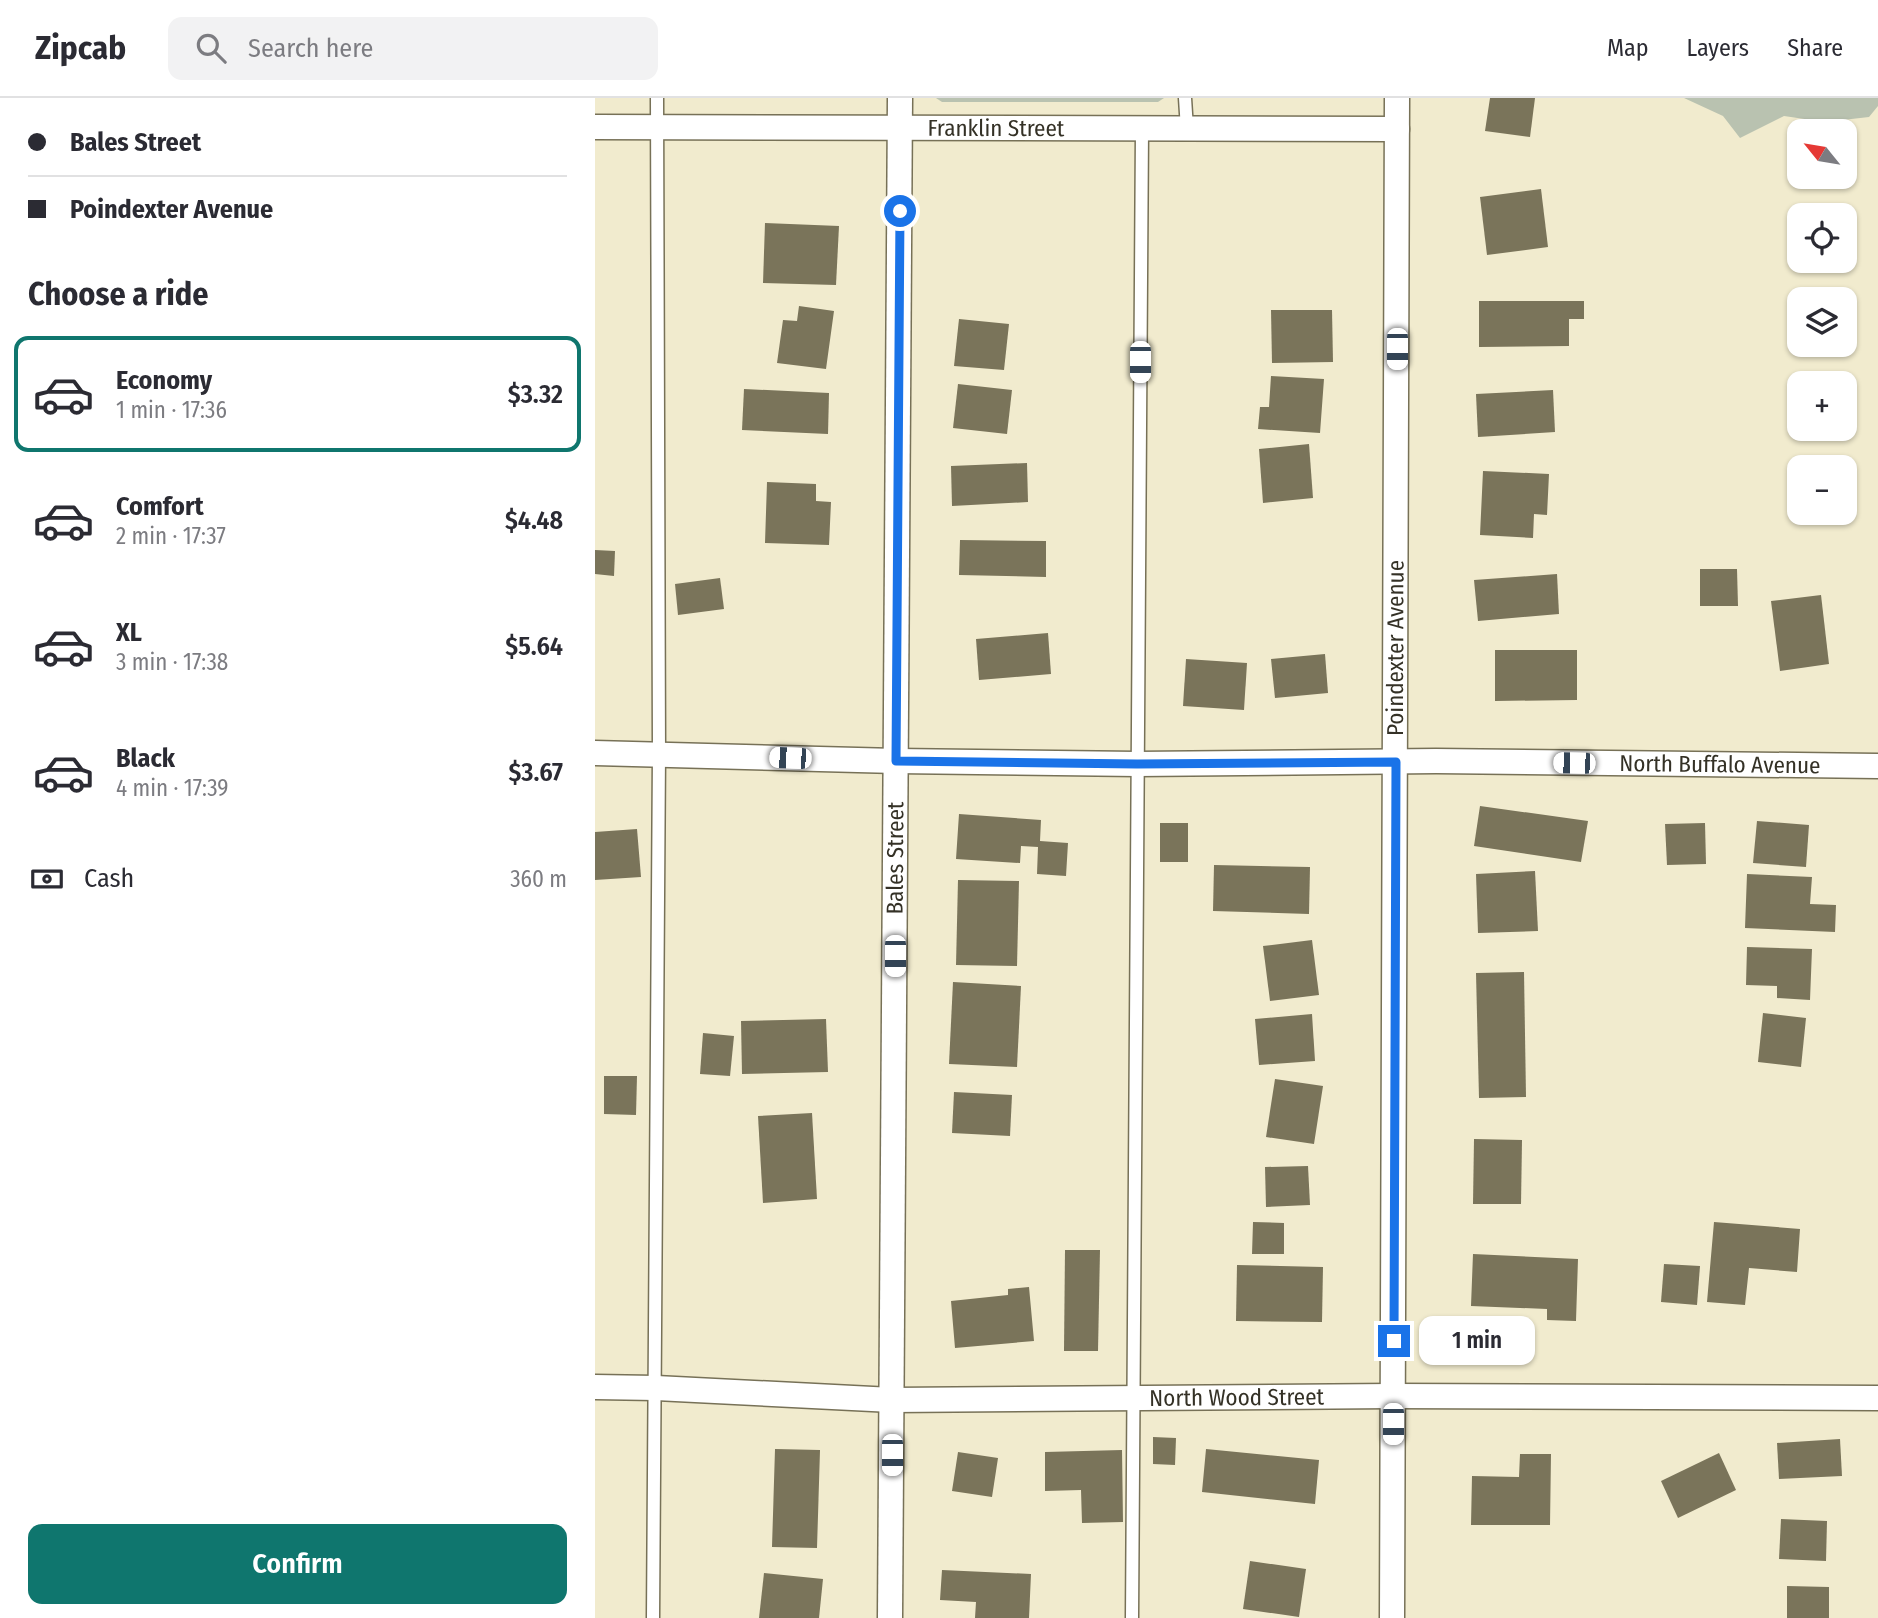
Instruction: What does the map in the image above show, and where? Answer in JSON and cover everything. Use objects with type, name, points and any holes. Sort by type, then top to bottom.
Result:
[{"type":"street","name":"Bales Street","points":[[890,1618],[900,98]]},
{"type":"street","name":"Poindexter Avenue","points":[[1392,1618],[1397,98]]},
{"type":"street","name":"Franklin Street","points":[[595,127],[1397,129]]},
{"type":"street","name":"North Buffalo Avenue","points":[[595,753],[1137,764],[1396,762],[1878,766]]},
{"type":"street","name":"North Wood Street","points":[[595,1387],[892,1400],[1393,1396],[1878,1398]]},
{"type":"lane","points":[[653,1618],[659,753],[657,98]]},
{"type":"lane","points":[[1185,98],[1187,129]]},
{"type":"lane","points":[[1132,1618],[1142,130]]},
{"type":"green space","points":[[936,98],[1164,98],[1158,102],[942,102]]},
{"type":"green space","points":[[1684,98],[1878,98],[1878,106],[1869,117],[1804,119],[1784,116],[1740,138],[1723,116]]},
{"type":"building","points":[[1490,98],[1535,98],[1530,137],[1485,131]]},
{"type":"building","points":[[1541,189],[1548,247],[1487,255],[1480,197]]},
{"type":"building","points":[[765,223],[839,226],[836,285],[763,283]]},
{"type":"building","points":[[1479,301],[1584,301],[1584,319],[1569,319],[1569,346],[1479,347]]},
{"type":"building","points":[[799,306],[834,311],[826,369],[777,363],[783,320],[797,321]]},
{"type":"building","points":[[1271,310],[1332,310],[1333,362],[1272,363]]},
{"type":"building","points":[[959,319],[1009,324],[1004,370],[954,366]]},
{"type":"building","points":[[1271,376],[1324,379],[1320,433],[1258,429],[1260,407],[1269,407]]},
{"type":"building","points":[[958,384],[1012,390],[1007,434],[953,428]]},
{"type":"building","points":[[744,389],[829,393],[828,434],[742,430]]},
{"type":"building","points":[[1553,390],[1555,432],[1478,437],[1476,394]]},
{"type":"building","points":[[1309,444],[1313,498],[1263,503],[1259,449]]},
{"type":"building","points":[[1027,463],[1028,502],[952,506],[951,466]]},
{"type":"building","points":[[1483,471],[1549,474],[1547,515],[1534,514],[1533,538],[1480,535]]},
{"type":"building","points":[[767,482],[816,484],[816,501],[831,502],[829,545],[765,543]]},
{"type":"building","points":[[960,540],[1046,541],[1046,577],[959,575]]},
{"type":"building","points":[[595,550],[615,551],[614,576],[595,574]]},
{"type":"building","points":[[1700,569],[1737,569],[1738,606],[1700,606]]},
{"type":"building","points":[[1557,574],[1559,614],[1478,621],[1474,580]]},
{"type":"building","points":[[720,578],[724,609],[678,615],[675,584]]},
{"type":"building","points":[[1821,595],[1829,664],[1780,671],[1771,601]]},
{"type":"building","points":[[1048,633],[1051,674],[979,680],[976,639]]},
{"type":"building","points":[[1495,650],[1577,650],[1577,700],[1495,701]]},
{"type":"building","points":[[1325,654],[1328,693],[1275,698],[1271,659]]},
{"type":"building","points":[[1186,659],[1247,663],[1244,710],[1183,706]]},
{"type":"building","points":[[1480,806],[1588,821],[1581,862],[1474,846]]},
{"type":"building","points":[[959,814],[1041,820],[1040,841],[1068,843],[1066,876],[1037,874],[1038,847],[1021,846],[1020,863],[956,859]]},
{"type":"building","points":[[1757,821],[1809,825],[1806,867],[1753,863]]},
{"type":"building","points":[[1160,823],[1188,823],[1188,862],[1160,862]]},
{"type":"building","points":[[1705,823],[1706,864],[1667,865],[1665,824]]},
{"type":"building","points":[[637,829],[641,877],[595,880],[595,832]]},
{"type":"building","points":[[1214,865],[1310,867],[1309,914],[1213,911]]},
{"type":"building","points":[[1535,871],[1538,931],[1478,933],[1476,874]]},
{"type":"building","points":[[1747,874],[1812,877],[1810,904],[1836,905],[1835,932],[1745,928]]},
{"type":"building","points":[[958,880],[1019,881],[1017,966],[956,965]]},
{"type":"building","points":[[1312,940],[1319,995],[1270,1001],[1263,946]]},
{"type":"building","points":[[1747,947],[1812,949],[1810,1000],[1777,998],[1777,986],[1746,985]]},
{"type":"building","points":[[1524,972],[1526,1097],[1479,1098],[1476,973]]},
{"type":"building","points":[[953,982],[1021,986],[1017,1067],[949,1064]]},
{"type":"building","points":[[1763,1013],[1806,1018],[1801,1067],[1758,1062]]},
{"type":"building","points":[[1312,1014],[1315,1061],[1259,1065],[1255,1019]]},
{"type":"building","points":[[826,1019],[828,1072],[742,1074],[741,1021]]},
{"type":"building","points":[[703,1033],[734,1036],[730,1076],[700,1074]]},
{"type":"building","points":[[604,1076],[637,1076],[636,1115],[604,1114]]},
{"type":"building","points":[[1275,1079],[1323,1086],[1314,1144],[1266,1137]]},
{"type":"building","points":[[954,1092],[1012,1095],[1010,1136],[952,1133]]},
{"type":"building","points":[[812,1113],[817,1199],[763,1203],[758,1116]]},
{"type":"building","points":[[1474,1139],[1522,1140],[1521,1204],[1473,1204]]},
{"type":"building","points":[[1308,1166],[1310,1205],[1266,1207],[1265,1167]]},
{"type":"building","points":[[1253,1222],[1284,1223],[1284,1254],[1252,1254]]},
{"type":"building","points":[[1714,1222],[1800,1229],[1797,1272],[1749,1268],[1745,1305],[1707,1302]]},
{"type":"building","points":[[1065,1250],[1100,1250],[1098,1351],[1064,1351]]},
{"type":"building","points":[[1473,1254],[1578,1259],[1576,1321],[1547,1320],[1547,1309],[1471,1306]]},
{"type":"building","points":[[1664,1264],[1700,1266],[1697,1305],[1661,1302]]},
{"type":"building","points":[[1237,1265],[1323,1267],[1322,1322],[1236,1321]]},
{"type":"building","points":[[1029,1287],[1034,1341],[955,1348],[951,1301],[1008,1295],[1008,1289]]},
{"type":"building","points":[[1153,1437],[1176,1438],[1175,1465],[1153,1464]]},
{"type":"building","points":[[1840,1439],[1842,1476],[1779,1479],[1777,1443]]},
{"type":"building","points":[[775,1449],[820,1450],[817,1548],[772,1547]]},
{"type":"building","points":[[1206,1449],[1319,1460],[1315,1504],[1202,1492]]},
{"type":"building","points":[[1122,1450],[1123,1522],[1082,1523],[1081,1490],[1045,1491],[1045,1452]]},
{"type":"building","points":[[958,1452],[998,1458],[992,1497],[952,1491]]},
{"type":"building","points":[[1719,1453],[1736,1490],[1678,1518],[1661,1481]]},
{"type":"building","points":[[1520,1454],[1551,1454],[1550,1525],[1471,1525],[1472,1476],[1519,1477]]},
{"type":"building","points":[[1781,1519],[1827,1521],[1826,1561],[1779,1559]]},
{"type":"building","points":[[1250,1561],[1306,1569],[1299,1617],[1243,1609]]},
{"type":"building","points":[[942,1570],[1031,1574],[1029,1618],[975,1618],[976,1602],[940,1600]]},
{"type":"building","points":[[764,1573],[823,1579],[819,1618],[759,1618]]},
{"type":"building","points":[[1787,1586],[1829,1587],[1829,1618],[1787,1618]]},
{"type":"route","points":[[900,211],[896,761],[1137,764],[1396,762],[1394,1341]]}]
